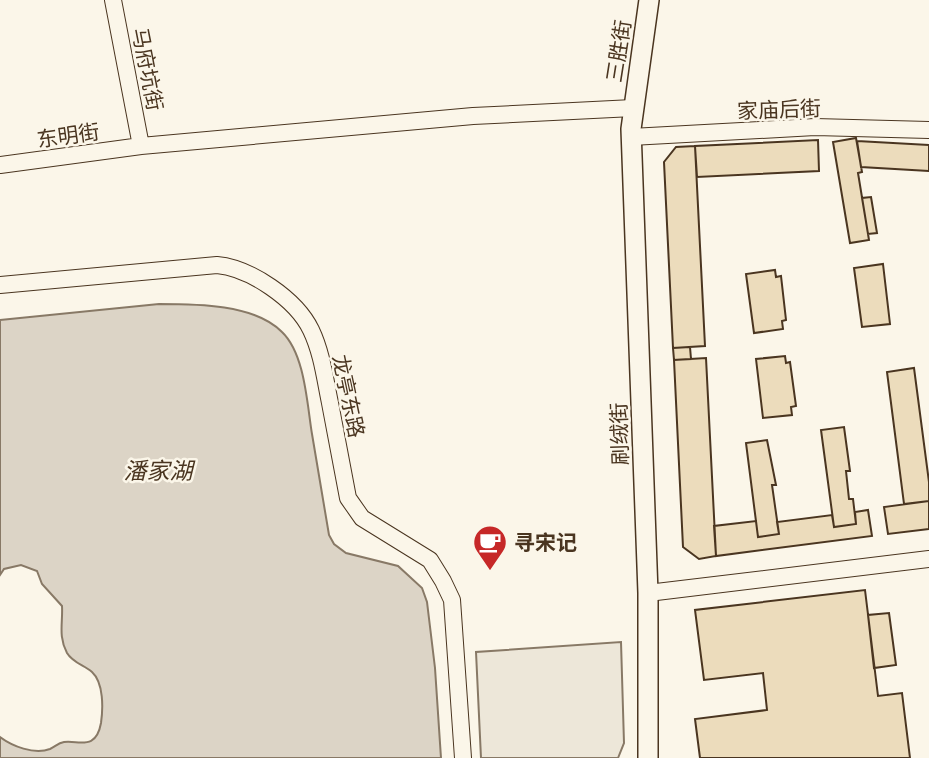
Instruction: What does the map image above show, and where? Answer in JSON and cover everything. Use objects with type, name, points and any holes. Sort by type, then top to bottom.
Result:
[{"type":"street","name":"马府坑街","points":[[113,0],[141,146]]},
{"type":"street","name":"三胜街","points":[[633,108],[649,0]]},
{"type":"street","name":"东明街","points":[[0,165],[141,146],[473,116],[633,108]]},
{"type":"street","name":"刷绒街","points":[[633,108],[631,137],[648,593],[647,754]]},
{"type":"street","name":"家庙后街","points":[[631,137],[814,127],[929,130]]},
{"type":"street","name":"龙亭东路","points":[[0,285],[217,265],[233,267],[261,282],[290,304],[310,328],[322,362],[348,498],[362,518],[430,560],[452,600],[463,758]]},
{"type":"street","points":[[648,593],[929,559]]},
{"type":"shaded area","points":[[621,642],[624,743],[618,758],[481,758],[476,652]]},
{"type":"water","name":"潘家湖","points":[[159,304],[207,305],[241,311],[270,323],[290,341],[304,380],[329,535],[334,544],[346,553],[398,566],[422,588],[427,602],[435,668],[441,758],[0,758],[0,737],[11,744],[37,751],[50,749],[64,742],[91,741],[99,732],[102,704],[101,689],[96,677],[72,659],[64,647],[62,606],[42,584],[37,571],[21,565],[4,569],[0,575],[0,320]]},
{"type":"building","points":[[856,138],[862,172],[858,173],[869,240],[850,243],[833,142]]},
{"type":"building","points":[[818,140],[819,171],[697,177],[695,146]]},
{"type":"building","points":[[857,141],[929,145],[929,171],[861,167]]},
{"type":"building","points":[[695,146],[705,346],[673,348],[664,162],[676,147]]},
{"type":"building","points":[[871,197],[877,233],[868,234],[862,198]]},
{"type":"building","points":[[883,264],[890,324],[862,327],[854,268]]},
{"type":"building","points":[[775,270],[776,277],[781,276],[786,320],[782,321],[783,329],[754,333],[746,274]]},
{"type":"building","points":[[690,347],[691,359],[674,360],[673,348]]},
{"type":"building","points":[[785,356],[786,363],[790,362],[796,406],[791,407],[792,415],[763,418],[756,359]]},
{"type":"building","points":[[706,358],[716,556],[699,559],[683,547],[674,360]]},
{"type":"building","points":[[914,368],[929,482],[929,501],[904,504],[887,372]]},
{"type":"building","points":[[844,427],[850,471],[846,471],[849,499],[853,499],[856,524],[834,527],[821,430]]},
{"type":"building","points":[[767,440],[776,485],[772,485],[779,534],[758,537],[746,443]]},
{"type":"building","points":[[929,501],[929,529],[888,534],[884,507]]},
{"type":"building","points":[[868,510],[872,536],[716,556],[714,526],[756,521],[758,537],[779,534],[777,522],[832,515],[834,527],[856,524],[855,512]]},
{"type":"building","points":[[865,590],[878,696],[902,693],[910,758],[700,758],[695,719],[767,710],[763,673],[704,680],[695,610]]},
{"type":"building","points":[[889,613],[896,665],[874,668],[868,615]]},
{"type":"place","name":"寻宋记","points":[[490,572]]}]
